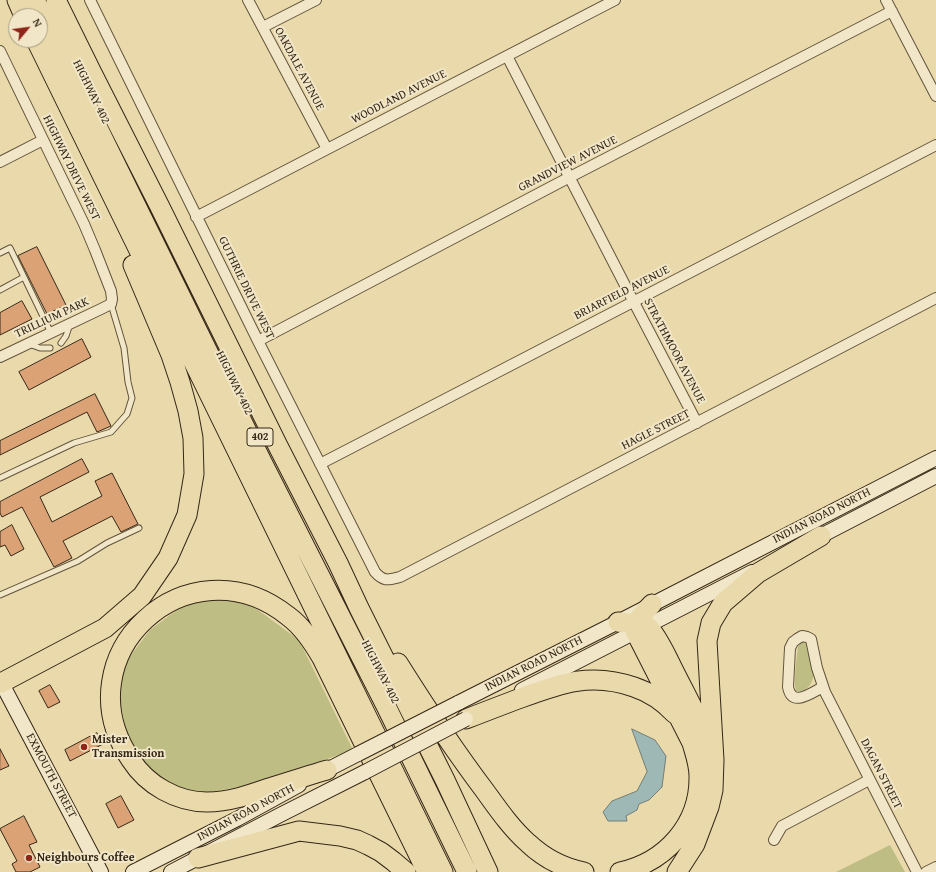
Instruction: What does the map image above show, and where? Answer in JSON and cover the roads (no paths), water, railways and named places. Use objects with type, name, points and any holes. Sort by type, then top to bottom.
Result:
[{"type":"highway","points":[[35,0],[262,462],[386,706],[467,872]]},
{"type":"highway","name":"HIGHWAY 402","points":[[46,0],[270,457],[394,701],[478,872]]},
{"type":"highway","points":[[56,0],[278,446],[338,563],[442,774],[488,872]]},
{"type":"highway","points":[[1,681],[105,628],[142,596],[168,558],[187,515],[194,474],[192,438],[188,411],[171,355],[121,236],[56,100],[34,48]]},
{"type":"highway","name":"402","points":[[40,48],[444,872]]},
{"type":"highway","points":[[678,872],[695,844],[709,807],[713,790],[714,760],[707,641],[712,624],[723,603],[758,573],[821,536]]},
{"type":"highway","points":[[338,563],[420,698],[466,766],[504,817],[538,852],[569,868],[584,872]]},
{"type":"highway","points":[[327,770],[238,799],[220,802],[194,801],[167,792],[154,785],[139,771],[125,752],[112,718],[111,687],[114,673],[118,658],[133,632],[144,620],[168,602],[186,596],[218,590],[244,593],[257,597],[289,616],[308,636],[322,658],[426,872]]},
{"type":"highway","points":[[620,872],[642,865],[661,854],[675,841],[687,824],[695,805],[699,784],[698,763],[692,743],[639,627],[640,618],[652,604]]},
{"type":"highway","points":[[618,622],[651,630],[693,708],[702,727],[714,760]]},
{"type":"highway","points":[[462,711],[568,683],[585,680],[613,681],[643,690],[654,697],[673,712],[688,734]]},
{"type":"highway","points":[[198,858],[299,831],[340,836],[357,840],[381,852],[406,872]]},
{"type":"main road","name":"INDIAN ROAD NORTH","points":[[171,872],[365,772],[462,711],[618,622],[936,458]]},
{"type":"main road","name":"INDIAN ROAD NORTH","points":[[133,872],[237,819],[358,754],[462,711],[639,627],[821,536],[936,476]]},
{"type":"main road","name":"EXMOUTH STREET","points":[[1,681],[101,872]]},
{"type":"street","name":"GUTHRIE DRIVE WEST","points":[[90,0],[196,217],[375,572],[387,580]]},
{"type":"street","name":"OAKDALE AVENUE","points":[[248,0],[327,149]]},
{"type":"street","points":[[263,28],[316,0]]},
{"type":"street","name":"WOODLAND AVENUE","points":[[196,217],[615,0]]},
{"type":"street","points":[[886,0],[936,96]]},
{"type":"street","name":"GRANDVIEW AVENUE","points":[[258,341],[570,177],[892,12]]},
{"type":"street","name":"HIGHWAY DRIVE WEST","points":[[0,51],[84,224],[111,291],[111,301]]},
{"type":"street","name":"STRATHMOOR AVENUE","points":[[507,56],[697,423]]},
{"type":"street","points":[[0,162],[43,140]]},
{"type":"street","name":"BRIARFIELD AVENUE","points":[[320,464],[936,145]]},
{"type":"street","name":"HAGLE STREET","points":[[387,580],[400,577],[936,298]]},
{"type":"street","name":"TRILLIUM PARK","points":[[0,357],[101,310],[111,301]]},
{"type":"street","name":"DAGAN STREET","points":[[823,687],[797,698],[793,697],[789,693],[790,648],[793,642],[802,636],[811,639],[817,668],[823,687],[917,872]]},
{"type":"street","points":[[774,840],[782,826],[869,780]]},
{"type":"street","points":[[926,872],[936,867]]},
{"type":"lane","points":[[0,252],[10,248],[51,333]]},
{"type":"lane","points":[[0,290],[24,278]]},
{"type":"lane","points":[[0,478],[74,443],[111,432],[127,414],[132,398],[128,382],[124,348],[111,301]]},
{"type":"lane","points":[[61,343],[66,336],[70,324]]},
{"type":"lane","points":[[28,344],[40,348],[50,348]]},
{"type":"lane","points":[[0,595],[78,561],[106,543],[139,528]]},
{"type":"water","points":[[632,729],[655,740],[666,756],[662,787],[649,800],[639,804],[637,810],[626,816],[627,821],[608,821],[603,812],[612,801],[637,791],[647,772]]},
{"type":"place","name":"Mister Transmission","points":[[84,747]]},
{"type":"place","name":"Neighbours Coffee","points":[[29,858]]}]
